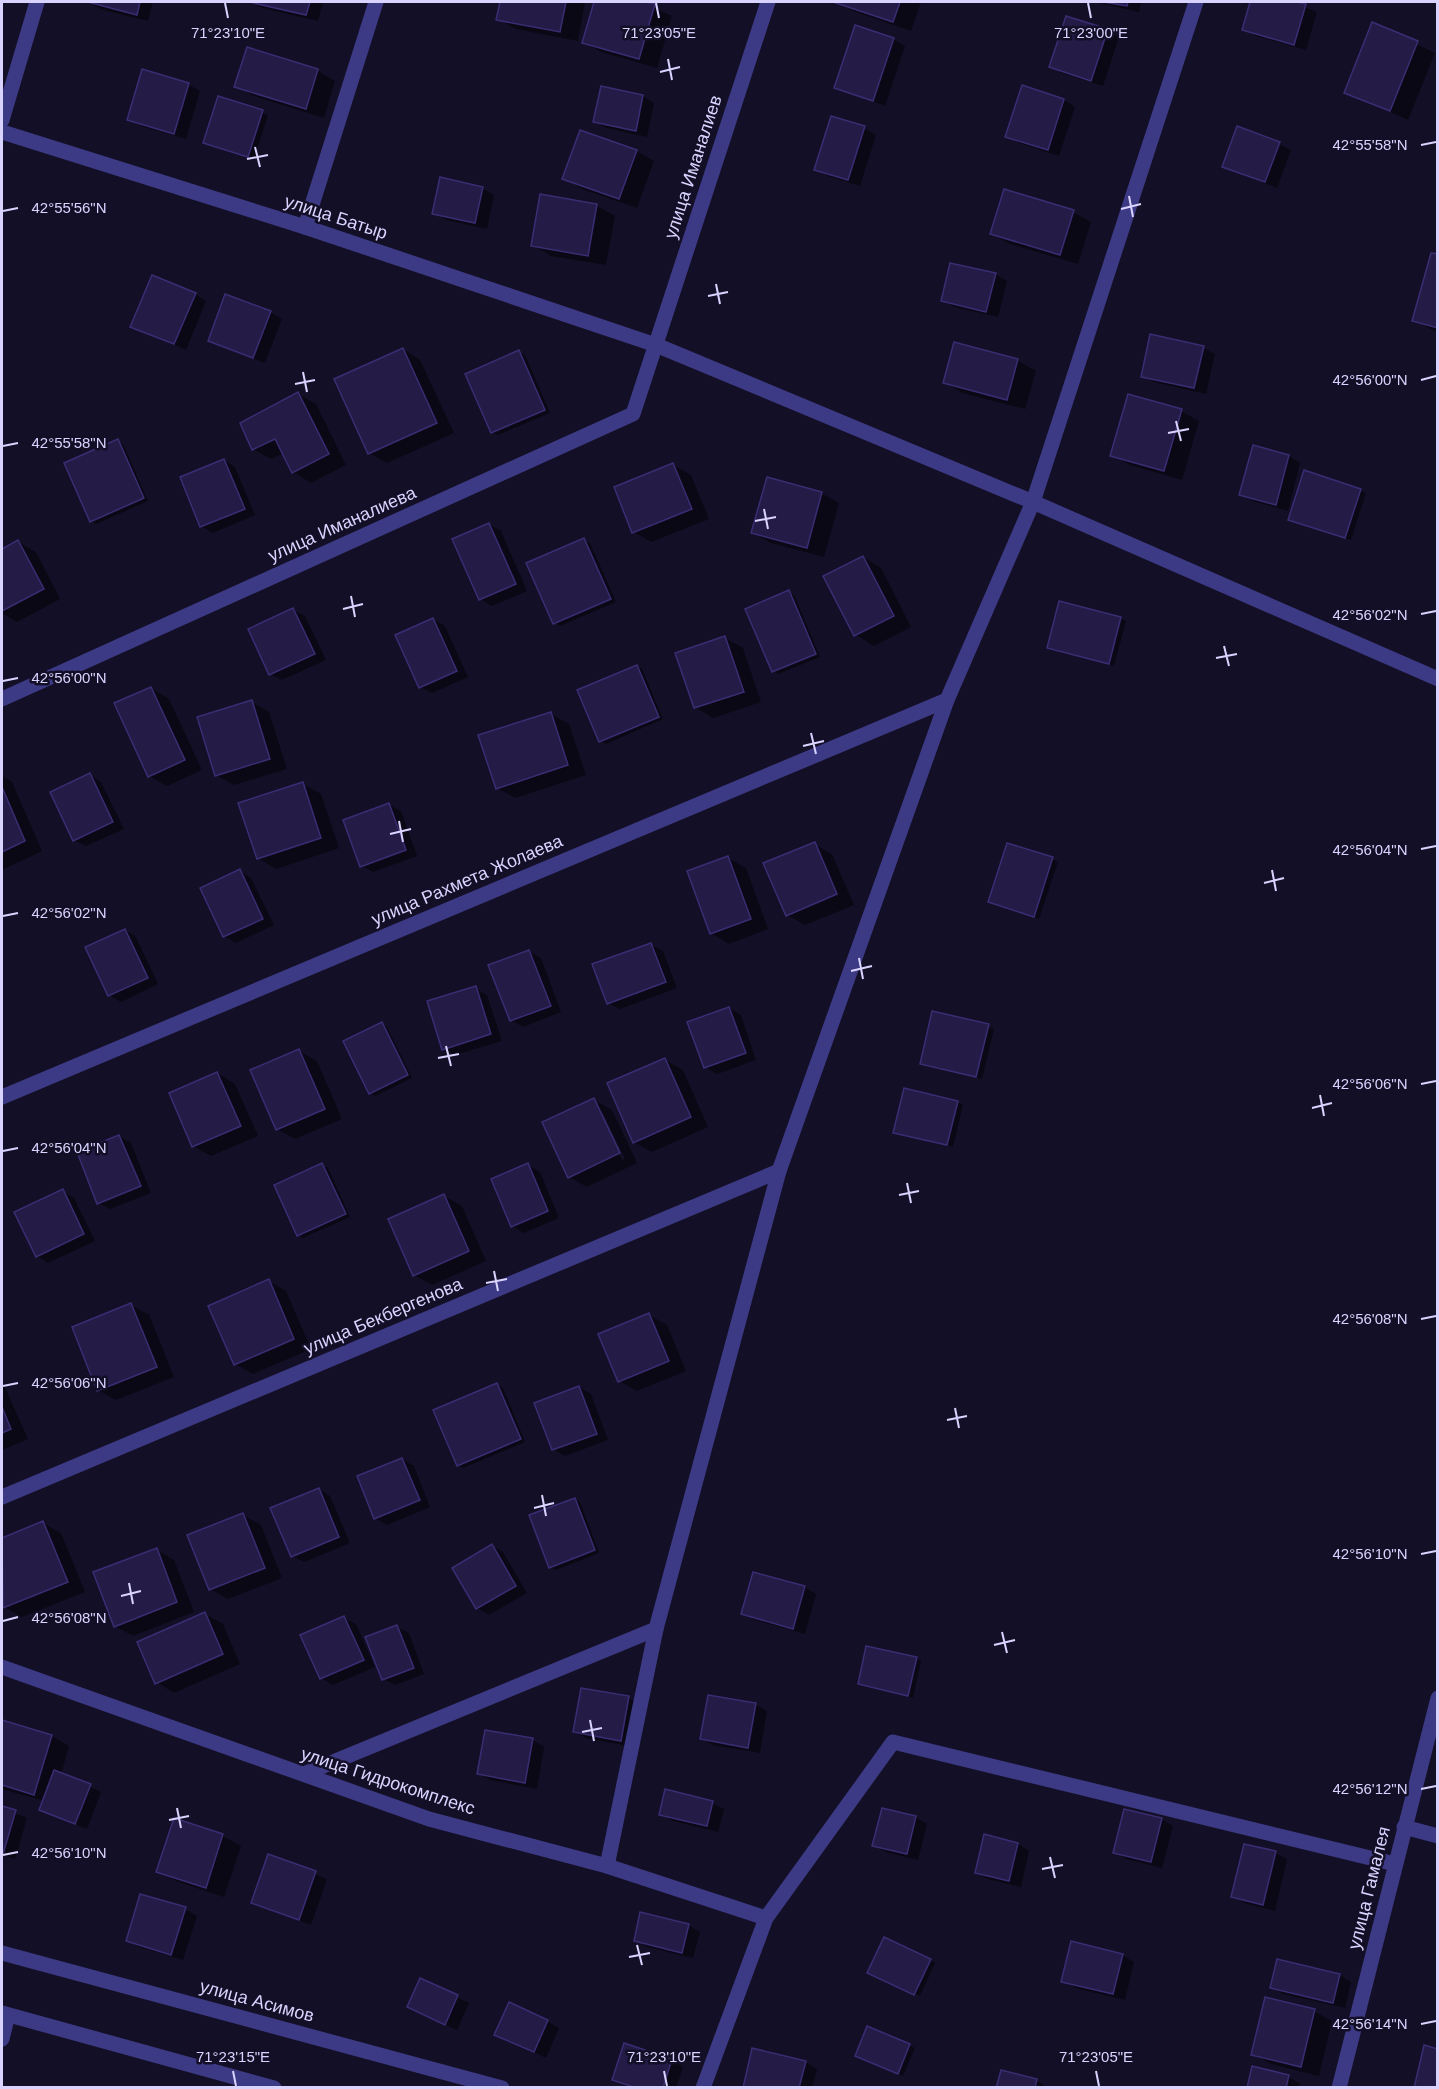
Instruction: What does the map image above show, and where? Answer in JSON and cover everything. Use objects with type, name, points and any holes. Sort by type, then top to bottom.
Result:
[{"type":"street","points":[[2,120],[37,2]]},
{"type":"street","points":[[305,227],[376,2]]},
{"type":"street","name":"улица Иманалиев","points":[[656,345],[768,2]]},
{"type":"street","points":[[607,1866],[656,1629],[779,1171],[947,700],[1033,502],[1196,2]]},
{"type":"street","name":"улица Батыр","points":[[2,132],[305,227],[656,345],[1033,502],[1437,679]]},
{"type":"street","name":"улица Иманалиева","points":[[2,699],[633,414],[656,345]]},
{"type":"street","name":"улица Рахмета Жолаева","points":[[2,1097],[947,700]]},
{"type":"street","name":"улица Бекбергенова","points":[[2,1497],[779,1171]]},
{"type":"street","points":[[304,1774],[656,1629]]},
{"type":"street","name":"улица Гидрокомплекс","points":[[2,1667],[429,1819],[607,1866],[766,1918]]},
{"type":"street","name":"улица Гамалея","points":[[1339,2088],[1437,1698]]},
{"type":"street","points":[[703,2088],[766,1918],[893,1742],[1395,1864]]},
{"type":"street","points":[[1404,1827],[1437,1836]]},
{"type":"street","name":"улица Асимов","points":[[2,1953],[502,2088]]},
{"type":"street","points":[[2,2038],[5,2014],[274,2088]]},
{"type":"building","points":[[88,2],[140,2],[137,15]]},
{"type":"building","points":[[249,2],[310,2],[306,15]]},
{"type":"building","points":[[500,2],[566,2],[560,32],[496,20]]},
{"type":"building","points":[[594,2],[655,4],[639,59],[582,43]]},
{"type":"building","points":[[833,2],[900,2],[893,22]]},
{"type":"building","points":[[1103,2],[1128,2],[1127,6]]},
{"type":"building","points":[[1250,2],[1306,4],[1294,45],[1242,30]]},
{"type":"building","points":[[1066,16],[1108,29],[1091,81],[1049,67]]},
{"type":"building","points":[[1372,22],[1418,41],[1390,111],[1344,93]]},
{"type":"building","points":[[855,25],[894,38],[873,101],[834,88]]},
{"type":"building","points":[[247,47],[318,69],[306,109],[234,87]]},
{"type":"building","points":[[142,69],[189,83],[174,134],[127,120]]},
{"type":"building","points":[[1022,85],[1064,99],[1048,150],[1005,137]]},
{"type":"building","points":[[601,86],[643,95],[636,131],[593,122]]},
{"type":"building","points":[[218,96],[263,110],[248,157],[203,143]]},
{"type":"building","points":[[831,116],[865,126],[848,180],[814,170]]},
{"type":"building","points":[[1237,126],[1280,142],[1265,182],[1222,167]]},
{"type":"building","points":[[580,130],[637,150],[619,199],[562,179]]},
{"type":"building","points":[[440,177],[483,187],[475,223],[432,214]]},
{"type":"building","points":[[1004,189],[1074,210],[1060,255],[990,234]]},
{"type":"building","points":[[540,194],[597,204],[588,256],[531,246]]},
{"type":"building","points":[[1431,253],[1438,254],[1438,328],[1412,321]]},
{"type":"building","points":[[950,263],[996,273],[986,312],[941,301]]},
{"type":"building","points":[[152,275],[196,293],[174,344],[130,327]]},
{"type":"building","points":[[225,294],[271,311],[253,358],[208,341]]},
{"type":"building","points":[[1150,334],[1204,346],[1194,388],[1141,377]]},
{"type":"building","points":[[954,342],[1018,359],[1007,400],[943,383]]},
{"type":"building","points":[[403,348],[437,423],[368,454],[334,379]]},
{"type":"building","points":[[519,350],[545,410],[491,433],[465,374]]},
{"type":"building","points":[[298,392],[329,454],[292,473],[275,439],[252,450],[240,423]]},
{"type":"building","points":[[1128,394],[1182,409],[1164,471],[1110,456]]},
{"type":"building","points":[[118,439],[144,498],[90,522],[64,463]]},
{"type":"building","points":[[1253,445],[1289,455],[1276,505],[1239,495]]},
{"type":"building","points":[[224,459],[245,509],[200,527],[180,477]]},
{"type":"building","points":[[673,463],[692,509],[632,533],[614,487]]},
{"type":"building","points":[[1304,470],[1361,489],[1345,538],[1288,520]]},
{"type":"building","points":[[767,477],[822,492],[807,548],[751,533]]},
{"type":"building","points":[[489,523],[516,584],[479,600],[452,539]]},
{"type":"building","points":[[584,538],[611,599],[553,624],[526,563]]},
{"type":"building","points":[[18,540],[44,589],[2,611],[2,549]]},
{"type":"building","points":[[863,556],[894,616],[854,636],[823,576]]},
{"type":"building","points":[[789,590],[816,654],[772,672],[745,609]]},
{"type":"building","points":[[1059,601],[1121,617],[1109,664],[1047,648]]},
{"type":"building","points":[[293,608],[315,654],[269,675],[248,629]]},
{"type":"building","points":[[433,618],[457,671],[419,688],[395,635]]},
{"type":"building","points":[[725,636],[744,692],[694,708],[675,653]]},
{"type":"building","points":[[637,665],[659,717],[599,742],[577,690]]},
{"type":"building","points":[[151,687],[185,760],[148,777],[114,703]]},
{"type":"building","points":[[252,700],[270,759],[215,776],[197,717]]},
{"type":"building","points":[[551,712],[568,765],[496,789],[478,735]]},
{"type":"building","points":[[90,773],[113,822],[73,841],[50,792]]},
{"type":"building","points":[[303,782],[321,838],[257,859],[238,803]]},
{"type":"building","points":[[2,787],[25,841],[2,852]]},
{"type":"building","points":[[389,803],[406,850],[360,867],[343,820]]},
{"type":"building","points":[[815,842],[837,894],[786,916],[763,863]]},
{"type":"building","points":[[1007,843],[1053,857],[1034,917],[988,902]]},
{"type":"building","points":[[728,856],[751,919],[710,934],[687,871]]},
{"type":"building","points":[[240,869],[263,919],[223,937],[200,888]]},
{"type":"building","points":[[125,929],[148,978],[108,996],[85,947]]},
{"type":"building","points":[[651,943],[666,982],[607,1004],[592,964]]},
{"type":"building","points":[[529,950],[551,1006],[510,1021],[488,965]]},
{"type":"building","points":[[476,986],[491,1034],[442,1050],[427,1001]]},
{"type":"building","points":[[729,1007],[746,1053],[704,1068],[687,1022]]},
{"type":"building","points":[[932,1011],[989,1024],[976,1077],[920,1064]]},
{"type":"building","points":[[382,1022],[408,1075],[369,1094],[343,1041]]},
{"type":"building","points":[[299,1049],[325,1109],[276,1130],[250,1070]]},
{"type":"building","points":[[665,1058],[691,1117],[633,1143],[607,1083]]},
{"type":"building","points":[[217,1072],[241,1126],[192,1147],[169,1093]]},
{"type":"building","points":[[904,1088],[958,1101],[947,1145],[893,1133]]},
{"type":"building","points":[[594,1098],[620,1153],[568,1178],[542,1122]]},
{"type":"building","points":[[119,1135],[141,1186],[97,1204],[77,1152]]},
{"type":"building","points":[[322,1163],[346,1214],[297,1236],[274,1185]]},
{"type":"building","points":[[528,1163],[548,1211],[511,1227],[491,1179]]},
{"type":"building","points":[[63,1189],[84,1234],[36,1257],[14,1212]]},
{"type":"building","points":[[444,1194],[469,1251],[413,1276],[388,1219]]},
{"type":"building","points":[[269,1279],[294,1339],[234,1365],[208,1306]]},
{"type":"building","points":[[131,1303],[157,1367],[97,1391],[72,1327]]},
{"type":"building","points":[[649,1313],[669,1361],[618,1382],[598,1334]]},
{"type":"building","points":[[497,1383],[521,1439],[457,1466],[433,1410]]},
{"type":"building","points":[[579,1386],[597,1434],[552,1450],[534,1403]]},
{"type":"building","points":[[2,1407],[11,1429],[2,1433]]},
{"type":"building","points":[[402,1458],[420,1500],[374,1519],[357,1476]]},
{"type":"building","points":[[319,1488],[339,1537],[291,1557],[270,1508]]},
{"type":"building","points":[[575,1498],[595,1550],[549,1568],[529,1515]]},
{"type":"building","points":[[243,1513],[265,1568],[209,1590],[187,1535]]},
{"type":"building","points":[[43,1521],[68,1582],[3,1608],[2,1538]]},
{"type":"building","points":[[492,1544],[516,1586],[476,1609],[452,1568]]},
{"type":"building","points":[[157,1548],[177,1602],[114,1627],[93,1572]]},
{"type":"building","points":[[753,1572],[805,1586],[793,1629],[741,1614]]},
{"type":"building","points":[[205,1612],[223,1654],[155,1684],[137,1642]]},
{"type":"building","points":[[344,1616],[364,1660],[320,1679],[300,1635]]},
{"type":"building","points":[[397,1625],[414,1668],[382,1680],[365,1637]]},
{"type":"building","points":[[866,1646],[917,1657],[908,1696],[858,1684]]},
{"type":"building","points":[[581,1688],[629,1696],[621,1741],[573,1732]]},
{"type":"building","points":[[708,1695],[756,1703],[748,1748],[700,1739]]},
{"type":"building","points":[[2,1720],[52,1735],[34,1795],[2,1785]]},
{"type":"building","points":[[485,1730],[533,1738],[525,1783],[477,1774]]},
{"type":"building","points":[[54,1770],[91,1784],[75,1824],[39,1810]]},
{"type":"building","points":[[665,1789],[713,1801],[707,1826],[659,1815]]},
{"type":"building","points":[[2,1806],[16,1810],[3,1854],[2,1853]]},
{"type":"building","points":[[882,1808],[916,1816],[907,1854],[872,1846]]},
{"type":"building","points":[[1124,1809],[1162,1818],[1151,1862],[1113,1853]]},
{"type":"building","points":[[174,1818],[223,1834],[206,1888],[156,1872]]},
{"type":"building","points":[[984,1834],[1018,1843],[1009,1881],[975,1873]]},
{"type":"building","points":[[1244,1844],[1276,1851],[1263,1905],[1231,1897]]},
{"type":"building","points":[[268,1854],[316,1871],[299,1920],[251,1903]]},
{"type":"building","points":[[140,1894],[186,1907],[171,1955],[126,1941]]},
{"type":"building","points":[[640,1912],[689,1924],[682,1953],[634,1941]]},
{"type":"building","points":[[884,1937],[931,1959],[914,1995],[867,1973]]},
{"type":"building","points":[[1071,1941],[1123,1954],[1113,1994],[1061,1982]]},
{"type":"building","points":[[1277,1959],[1340,1974],[1333,2003],[1270,1988]]},
{"type":"building","points":[[420,1978],[458,1995],[445,2025],[407,2007]]},
{"type":"building","points":[[1265,1997],[1315,2009],[1301,2067],[1251,2055]]},
{"type":"building","points":[[509,2002],[548,2020],[534,2052],[494,2035]]},
{"type":"building","points":[[867,2026],[910,2044],[898,2074],[855,2056]]},
{"type":"building","points":[[624,2043],[672,2059],[663,2088],[637,2088],[612,2080]]},
{"type":"building","points":[[1424,2045],[1438,2049],[1438,2088],[1414,2088]]},
{"type":"building","points":[[752,2048],[806,2061],[799,2088],[743,2088]]},
{"type":"building","points":[[1252,2066],[1289,2075],[1286,2088],[1247,2088]]},
{"type":"building","points":[[1001,2070],[1037,2079],[1035,2088],[996,2088]]}]
